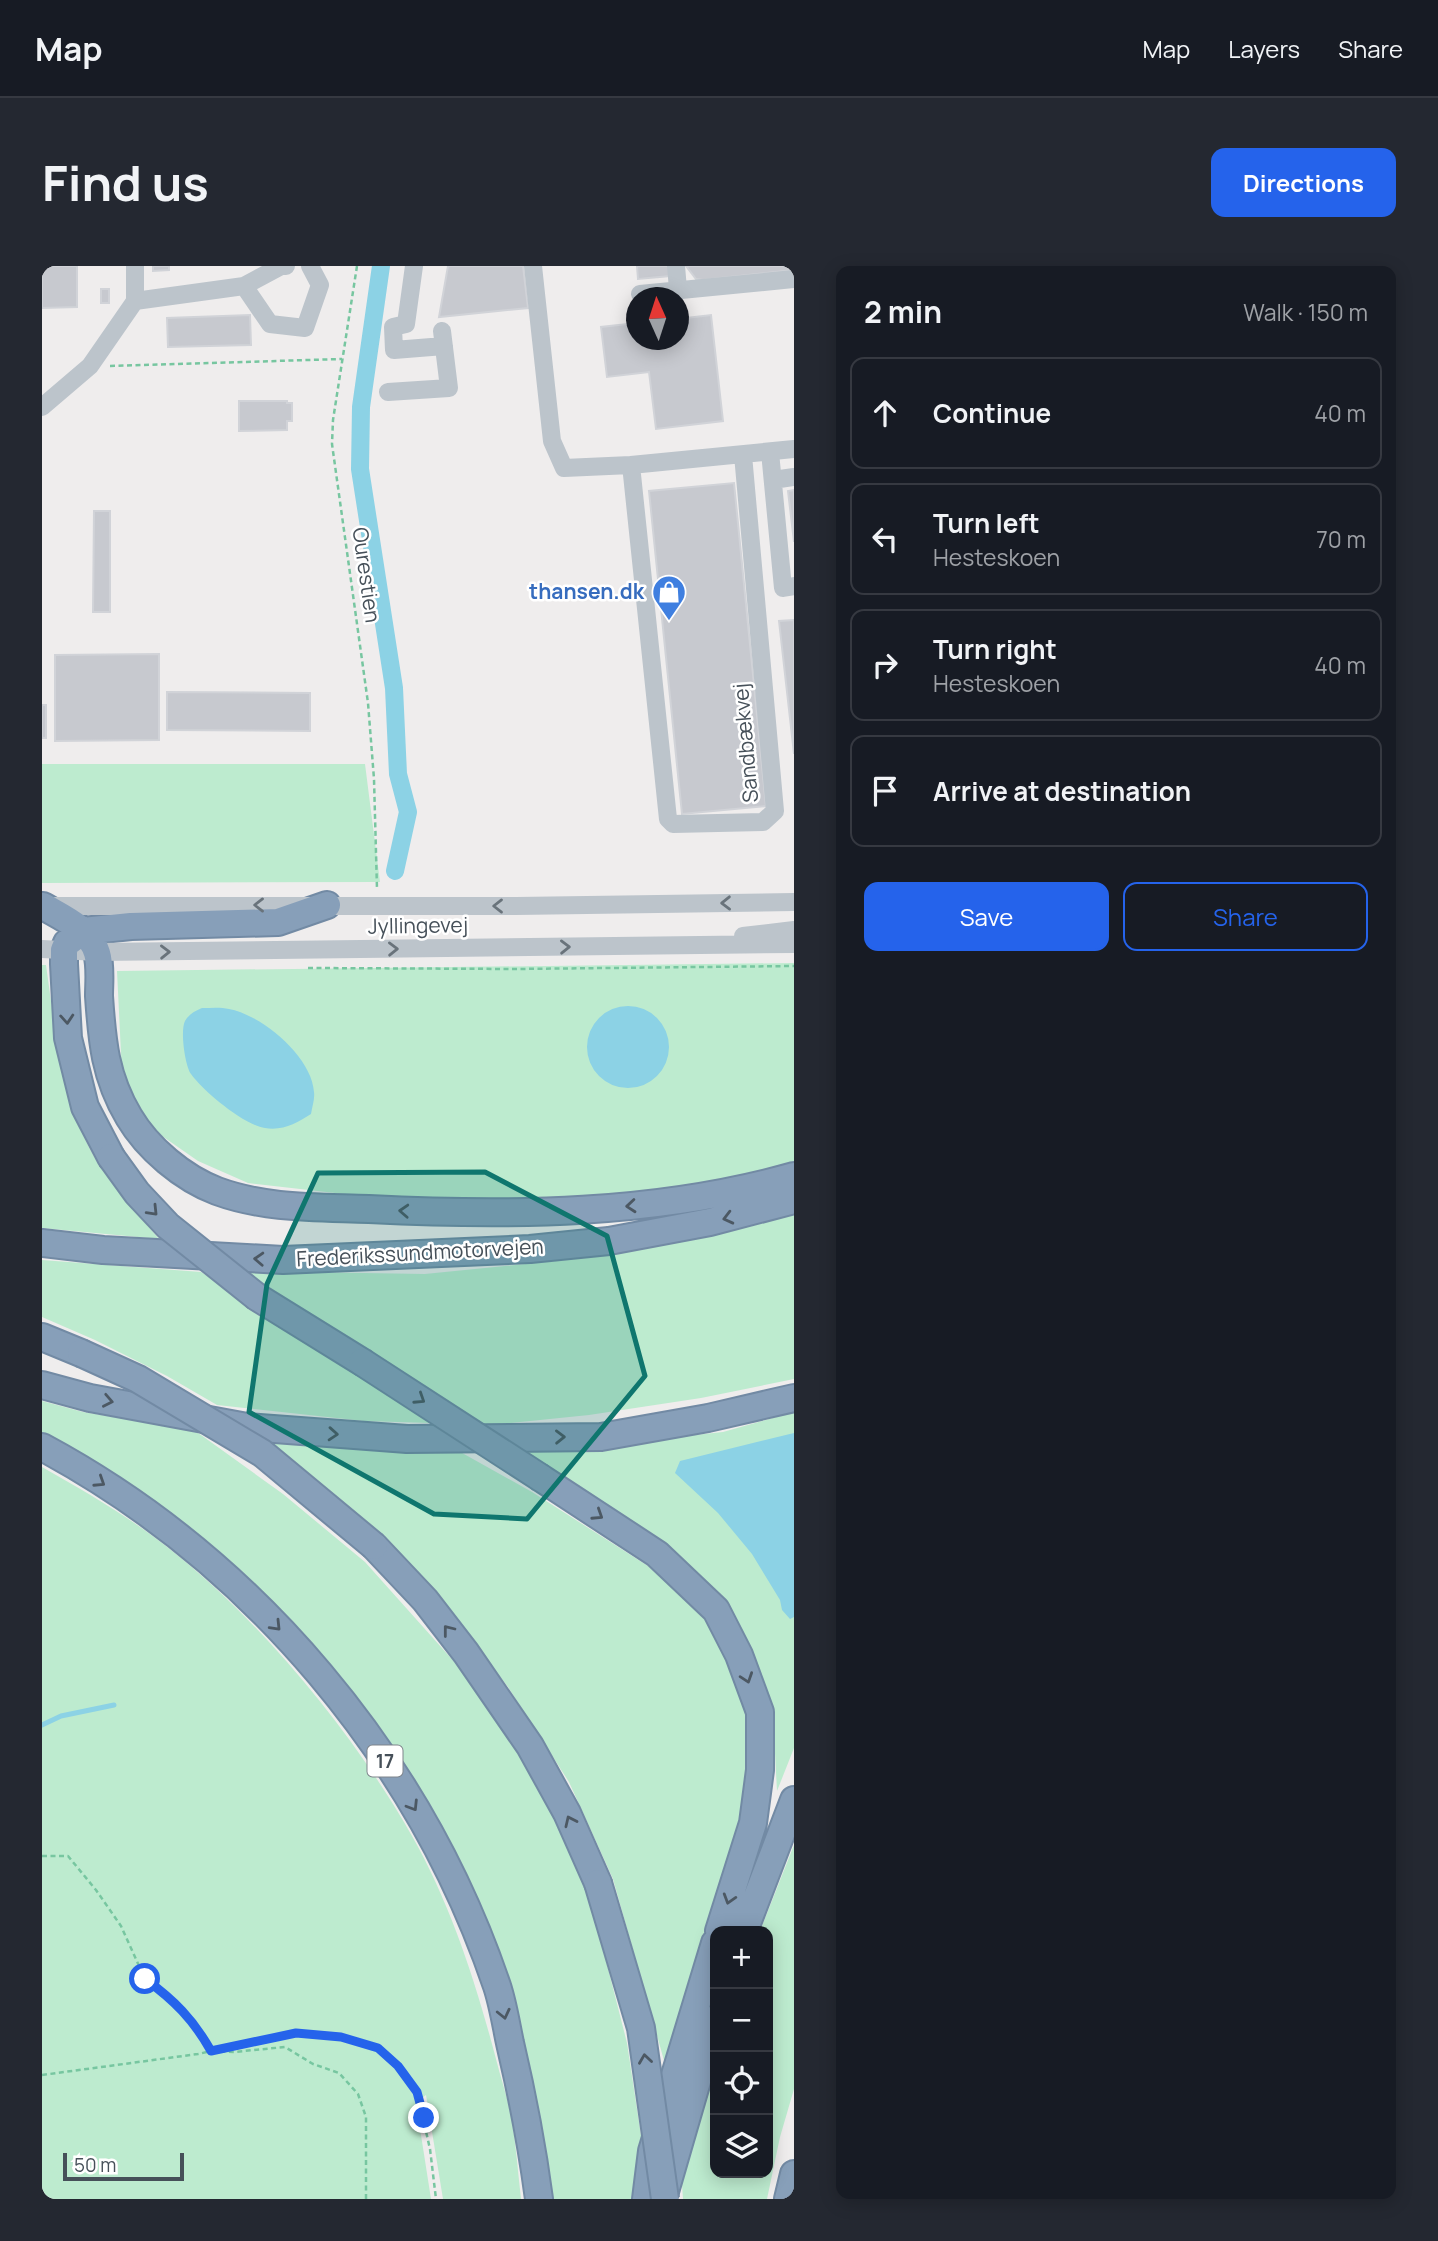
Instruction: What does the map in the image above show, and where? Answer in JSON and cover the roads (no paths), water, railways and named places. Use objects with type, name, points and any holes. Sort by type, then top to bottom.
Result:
[{"type":"highway","points":[[42,905],[90,942],[102,1047],[112,1083],[129,1117],[144,1139],[181,1171],[214,1190],[250,1202],[288,1206],[461,1214],[544,1212],[649,1204],[748,1189],[794,1176]]},
{"type":"highway","points":[[327,905],[278,922],[131,926],[90,942],[74,936],[53,950],[68,1038],[85,1107],[111,1157],[137,1194],[168,1226],[257,1297],[657,1554],[716,1610],[739,1655],[760,1712],[760,1770],[753,1823],[721,1926]]},
{"type":"highway","name":"Frederikssundmotorvejen","points":[[42,1243],[103,1250],[283,1261],[530,1249],[608,1241],[710,1222],[794,1200]]},
{"type":"highway","points":[[42,1336],[138,1379],[262,1454],[374,1546],[425,1600],[466,1653],[530,1746],[567,1814],[598,1883],[641,2028],[664,2199]]},
{"type":"highway","points":[[42,1385],[90,1398],[247,1427],[407,1439],[601,1437],[709,1418],[794,1398]]},
{"type":"highway","name":"17","points":[[42,1447],[145,1511],[241,1589],[323,1676],[375,1746],[422,1819],[464,1902],[498,1988],[524,2099],[538,2199]]},
{"type":"highway","points":[[746,1926],[794,1800]]},
{"type":"highway","points":[[646,2199],[652,2151],[710,1960]]},
{"type":"highway","points":[[664,2199],[710,2037]]},
{"type":"highway","points":[[788,2199],[794,2174]]},
{"type":"street","points":[[42,407],[90,366],[135,301],[135,266]]},
{"type":"street","points":[[135,301],[244,286],[286,266]]},
{"type":"street","points":[[244,286],[270,324],[305,328],[320,285],[310,266]]},
{"type":"street","points":[[388,392],[449,388],[443,339],[394,350],[393,327],[406,324],[414,266]]},
{"type":"street","points":[[533,266],[552,441],[564,468],[631,465],[794,449]]},
{"type":"street","points":[[676,266],[678,287]]},
{"type":"street","points":[[689,288],[794,279]]},
{"type":"street","points":[[770,452],[783,588],[794,586]]},
{"type":"street","name":"Sandbækvej","points":[[631,465],[668,820],[673,824],[763,822],[775,811],[743,455]]},
{"type":"street","points":[[773,480],[794,477]]},
{"type":"street","name":"Jyllingevej","points":[[42,905],[516,906],[794,902]]},
{"type":"street","points":[[699,945],[756,933],[794,930]]},
{"type":"street","name":"Jyllingevej","points":[[90,942],[794,944]]},
{"type":"water","points":[[628,1006],[644,1009],[657,1018],[666,1031],[669,1047],[666,1063],[657,1076],[644,1085],[628,1088],[612,1085],[599,1076],[590,1063],[587,1047],[590,1031],[599,1018],[612,1009]]},
{"type":"water","points":[[202,1008],[226,1008],[242,1013],[283,1040],[305,1065],[311,1079],[314,1095],[311,1114],[284,1127],[272,1129],[256,1126],[205,1089],[189,1070],[183,1040],[185,1021],[188,1016]]},
{"type":"water","points":[[794,1433],[794,1617],[790,1619],[782,1610],[780,1600],[752,1554],[718,1513],[675,1473],[680,1461]]},
{"type":"waterway","points":[[381,266],[361,407],[360,469],[394,688],[398,774],[408,812],[395,871]]},
{"type":"waterway","points":[[42,1725],[61,1716],[114,1705]]},
{"type":"place","name":"thansen.dk","points":[[669,622]]}]
